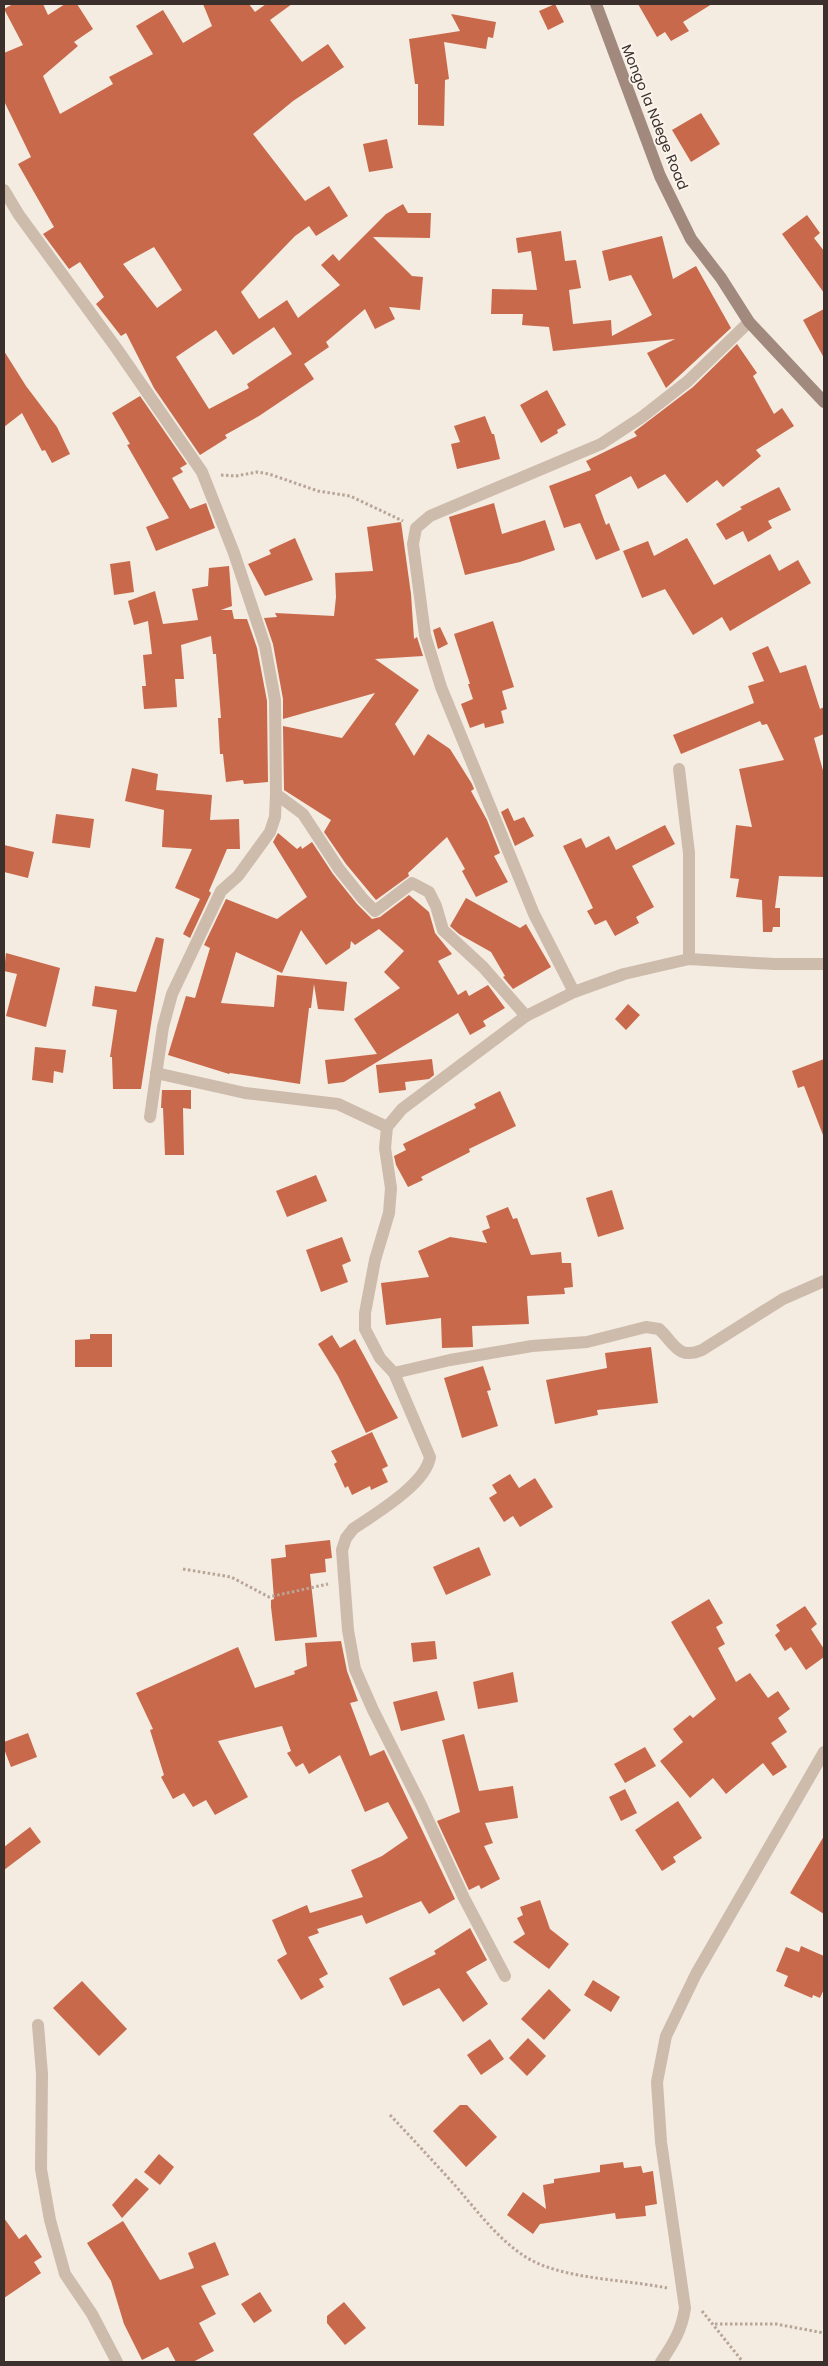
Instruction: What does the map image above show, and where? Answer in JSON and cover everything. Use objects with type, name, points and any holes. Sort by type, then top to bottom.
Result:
[{"type":"street","name":"Mongo la Ndege Road","points":[[596,4],[660,176],[691,239],[721,278],[749,322],[824,402]]},
{"type":"street","points":[[4,190],[18,215],[117,349],[202,472],[234,553],[265,646],[275,700],[275,818],[270,832],[238,876],[221,891],[172,994],[164,1027],[150,1117]]},
{"type":"street","points":[[574,992],[534,914],[482,793],[441,687],[425,635],[414,544],[416,528],[430,516],[602,444],[642,417],[688,381],[749,322]]},
{"type":"street","points":[[679,769],[689,853],[689,959]]},
{"type":"street","points":[[276,794],[303,814],[340,869],[363,899],[375,911],[412,884],[429,892],[436,906],[443,930],[483,967],[526,1016]]},
{"type":"street","points":[[505,1976],[464,1898],[421,1805],[373,1710],[355,1668],[348,1630],[342,1550],[346,1538],[354,1529],[413,1484],[429,1467],[430,1457],[394,1373],[380,1358],[365,1329],[365,1313],[375,1260],[389,1213],[391,1188],[385,1148],[387,1127],[402,1109],[526,1016],[574,992],[624,974],[689,959],[774,964],[824,964]]},
{"type":"street","points":[[156,1073],[245,1093],[338,1104],[387,1127]]},
{"type":"street","points":[[394,1373],[495,1352],[587,1342],[646,1327],[659,1329],[680,1352],[690,1355],[702,1350],[783,1299],[824,1281]]},
{"type":"street","points":[[661,2362],[677,2338],[683,2323],[683,2291],[662,2142],[656,2082],[666,2036],[696,1974],[824,1752]]},
{"type":"street","points":[[38,2025],[42,2074],[41,2169],[50,2220],[65,2274],[92,2314],[117,2362]]},
{"type":"path","points":[[202,472],[228,476],[258,472],[269,474],[318,491],[350,496],[377,507],[416,528]]},
{"type":"path","points":[[183,1569],[231,1577],[270,1598],[343,1580]]},
{"type":"path","points":[[390,2115],[498,2233],[520,2252],[545,2266],[578,2276],[634,2281],[683,2291],[714,2324],[743,2362]]},
{"type":"path","points":[[714,2324],[776,2324],[824,2333]]},
{"type":"building","points":[[13,4],[43,4],[48,15],[65,4],[77,4],[93,29],[74,42],[78,46],[43,76],[60,114],[113,84],[109,77],[153,54],[136,26],[163,10],[183,43],[212,26],[203,4],[249,4],[255,12],[266,4],[292,4],[270,20],[302,62],[328,44],[344,67],[293,101],[253,134],[305,201],[329,186],[348,216],[316,236],[309,226],[295,236],[241,292],[259,319],[287,300],[298,318],[340,285],[321,265],[333,254],[339,261],[386,214],[403,204],[408,213],[431,213],[430,238],[373,237],[412,276],[423,277],[420,310],[389,307],[395,319],[375,329],[365,309],[326,342],[329,347],[304,364],[314,379],[259,416],[225,435],[227,438],[200,455],[154,388],[126,333],[121,336],[96,304],[104,297],[80,262],[69,269],[43,234],[54,227],[18,164],[31,157],[4,101],[4,53],[23,45],[4,9]],"holes":[[[154,247],[182,290],[157,308],[123,264]],[[274,327],[292,354],[247,384],[249,388],[209,409],[176,357],[216,330],[233,355]]]},
{"type":"building","points":[[555,4],[564,22],[548,30],[539,11]]},
{"type":"building","points":[[638,4],[712,4],[683,22],[689,31],[671,41],[665,32],[657,37]]},
{"type":"building","points":[[451,14],[496,22],[493,38],[488,37],[486,49],[444,42],[449,79],[445,80],[444,126],[418,125],[418,84],[415,84],[409,39],[460,31]]},
{"type":"building","points":[[701,113],[720,144],[691,162],[672,130]]},
{"type":"building","points":[[387,139],[393,168],[369,172],[363,144]]},
{"type":"building","points":[[807,215],[820,233],[814,238],[824,251],[824,293],[782,234]]},
{"type":"building","points":[[561,231],[565,261],[576,260],[581,288],[569,290],[573,324],[611,320],[612,336],[652,315],[631,275],[609,281],[602,251],[662,236],[673,279],[696,266],[731,328],[666,388],[647,353],[675,339],[553,351],[549,327],[522,325],[523,314],[491,314],[492,289],[537,290],[531,251],[518,253],[516,238]]},
{"type":"building","points":[[824,309],[824,358],[803,320]]},
{"type":"building","points":[[737,344],[757,373],[753,376],[774,414],[782,408],[794,426],[756,450],[761,456],[723,487],[717,480],[687,503],[665,474],[638,489],[631,476],[595,495],[606,525],[609,523],[620,550],[596,560],[580,523],[564,528],[549,486],[591,470],[586,461],[637,436],[634,432],[693,387]]},
{"type":"building","points":[[4,351],[26,386],[57,427],[70,454],[52,463],[45,450],[42,451],[22,413],[4,427]]},
{"type":"building","points":[[547,390],[566,425],[557,430],[558,433],[541,443],[520,405]]},
{"type":"building","points":[[140,396],[187,464],[180,468],[183,472],[172,478],[190,509],[206,503],[215,528],[156,551],[146,527],[169,518],[127,445],[130,444],[112,413]]},
{"type":"building","points":[[485,416],[492,434],[494,434],[500,459],[457,469],[451,444],[460,442],[454,426]]},
{"type":"building","points":[[779,487],[791,510],[768,521],[772,528],[748,542],[743,531],[726,540],[716,524],[742,509],[740,507]]},
{"type":"building","points":[[494,503],[502,534],[545,520],[555,550],[520,562],[465,575],[449,517]]},
{"type":"building","points":[[401,522],[411,594],[414,639],[417,637],[423,656],[375,659],[419,690],[395,724],[414,756],[428,734],[450,749],[472,784],[474,789],[471,791],[487,820],[500,853],[494,856],[508,882],[476,897],[462,871],[465,869],[447,837],[408,873],[409,876],[376,900],[346,864],[324,832],[331,820],[284,790],[283,726],[342,738],[375,693],[283,719],[283,699],[273,644],[264,618],[277,617],[275,613],[334,616],[336,597],[335,573],[373,571],[367,527]]},
{"type":"building","points":[[295,538],[313,580],[265,596],[248,564],[271,554],[269,550]]},
{"type":"building","points":[[687,538],[714,585],[770,554],[779,571],[798,560],[811,583],[730,631],[722,617],[693,635],[665,589],[642,598],[623,551],[648,541],[654,556]]},
{"type":"building","points":[[130,561],[134,592],[114,595],[110,564]]},
{"type":"building","points":[[229,566],[232,606],[221,610],[232,610],[234,619],[247,619],[257,648],[267,701],[268,782],[244,784],[243,780],[226,782],[223,754],[220,754],[218,718],[221,718],[216,654],[213,654],[211,636],[181,645],[184,679],[175,679],[177,707],[144,709],[142,686],[146,686],[143,655],[152,654],[148,621],[134,625],[128,601],[155,591],[163,624],[198,620],[192,589],[208,586],[209,568]]},
{"type":"building","points":[[493,621],[514,687],[502,691],[507,709],[501,711],[504,723],[485,728],[484,723],[470,728],[461,704],[473,699],[454,634]]},
{"type":"building","points":[[440,627],[448,644],[438,649],[433,630]]},
{"type":"building","points":[[768,646],[780,673],[806,665],[820,709],[824,707],[824,734],[814,738],[824,774],[824,877],[779,876],[775,908],[780,908],[780,927],[773,927],[772,932],[763,932],[762,900],[736,897],[739,879],[730,878],[736,825],[752,827],[739,769],[784,760],[767,724],[762,725],[760,721],[681,754],[673,735],[754,703],[748,686],[764,681],[752,653]]},
{"type":"building","points":[[132,768],[158,774],[156,790],[212,795],[210,820],[239,819],[240,849],[227,849],[209,891],[211,893],[190,938],[183,934],[200,899],[175,888],[192,849],[162,847],[164,810],[125,801]]},
{"type":"building","points":[[508,808],[514,821],[524,817],[534,836],[515,846],[501,812]]},
{"type":"building","points":[[56,814],[94,819],[90,848],[52,843]]},
{"type":"building","points":[[665,825],[675,844],[632,866],[654,907],[636,917],[639,923],[615,936],[606,920],[595,925],[587,911],[593,908],[563,846],[581,838],[586,848],[609,836],[616,850]]},
{"type":"building","points":[[278,833],[297,849],[301,846],[302,849],[312,842],[333,874],[357,904],[372,919],[380,917],[409,895],[429,912],[435,933],[452,954],[438,961],[458,995],[466,990],[469,996],[488,985],[505,1008],[483,1021],[486,1026],[470,1035],[458,1013],[344,1082],[328,1084],[325,1060],[377,1054],[354,1019],[400,988],[384,972],[404,951],[379,929],[355,945],[351,941],[350,948],[326,965],[301,930],[282,973],[236,952],[221,1003],[274,1007],[277,975],[347,982],[344,1011],[318,1009],[314,984],[311,1008],[309,1008],[300,1084],[229,1074],[168,1055],[186,996],[195,998],[210,948],[204,945],[226,899],[277,919],[307,897],[273,842]]},
{"type":"building","points":[[4,845],[34,852],[28,878],[4,872]]},
{"type":"building","points":[[466,898],[520,928],[526,924],[551,967],[513,989],[503,977],[505,976],[491,952],[459,934],[450,926]]},
{"type":"building","points":[[156,937],[164,939],[141,1089],[113,1089],[112,1057],[110,1057],[117,1010],[92,1006],[95,986],[136,992]]},
{"type":"building","points":[[6,953],[60,968],[46,1027],[6,1016],[17,974],[4,971]]},
{"type":"building","points":[[628,1004],[640,1015],[626,1030],[615,1019]]},
{"type":"building","points":[[35,1047],[66,1050],[63,1073],[54,1071],[53,1083],[32,1080]]},
{"type":"building","points":[[432,1059],[434,1075],[429,1079],[405,1082],[406,1090],[379,1093],[376,1065]]},
{"type":"building","points":[[824,1059],[823,1135],[804,1086],[798,1088],[792,1071]]},
{"type":"building","points":[[162,1090],[191,1090],[191,1109],[183,1108],[184,1155],[165,1155],[163,1108],[161,1108]]},
{"type":"building","points":[[500,1091],[516,1126],[469,1149],[470,1152],[421,1177],[423,1180],[408,1187],[396,1165],[394,1156],[406,1150],[403,1144],[476,1108],[474,1104]]},
{"type":"building","points":[[316,1175],[327,1201],[287,1217],[276,1191]]},
{"type":"building","points":[[612,1190],[624,1229],[598,1237],[586,1198]]},
{"type":"building","points":[[508,1207],[513,1219],[517,1218],[531,1255],[561,1252],[562,1263],[571,1263],[573,1287],[564,1288],[565,1294],[527,1296],[529,1324],[472,1326],[473,1347],[442,1348],[441,1318],[386,1325],[381,1283],[429,1277],[418,1251],[450,1237],[487,1243],[482,1231],[490,1228],[486,1216]]},
{"type":"building","points":[[342,1237],[351,1261],[342,1265],[348,1282],[321,1292],[306,1250]]},
{"type":"building","points":[[90,1334],[112,1334],[112,1367],[75,1367],[75,1340],[90,1339]]},
{"type":"building","points":[[332,1335],[340,1348],[355,1339],[398,1418],[366,1433],[338,1376],[318,1344]]},
{"type":"building","points":[[651,1347],[658,1403],[597,1410],[598,1415],[555,1424],[546,1380],[607,1368],[605,1353]]},
{"type":"building","points":[[483,1366],[491,1390],[487,1391],[498,1426],[462,1438],[444,1378]]},
{"type":"building","points":[[372,1432],[388,1466],[382,1469],[388,1482],[371,1490],[370,1486],[352,1495],[348,1486],[345,1488],[334,1464],[337,1462],[331,1451]]},
{"type":"building","points":[[510,1474],[519,1488],[535,1478],[553,1507],[520,1527],[513,1516],[504,1522],[489,1498],[497,1493],[492,1485]]},
{"type":"building","points":[[330,1540],[332,1558],[325,1559],[326,1572],[310,1574],[317,1637],[275,1641],[271,1607],[271,1600],[274,1599],[271,1559],[286,1557],[285,1545]]},
{"type":"building","points":[[479,1547],[491,1575],[446,1595],[433,1567]]},
{"type":"building","points":[[709,1599],[723,1623],[716,1627],[725,1644],[718,1648],[736,1682],[750,1673],[768,1698],[778,1691],[790,1709],[778,1718],[787,1732],[771,1743],[787,1767],[773,1776],[763,1763],[726,1794],[713,1778],[690,1798],[660,1761],[683,1742],[673,1729],[690,1715],[693,1718],[716,1699],[671,1622]]},
{"type":"building","points":[[805,1606],[817,1624],[811,1629],[824,1649],[824,1657],[806,1670],[791,1647],[785,1651],[775,1635],[780,1631],[776,1625]]},
{"type":"building","points":[[341,1641],[347,1671],[358,1701],[350,1703],[370,1756],[384,1750],[455,1899],[429,1914],[421,1901],[366,1924],[362,1915],[317,1929],[319,1933],[308,1937],[328,1974],[319,1979],[324,1987],[301,2000],[277,1960],[287,1954],[272,1920],[307,1905],[310,1913],[363,1897],[351,1870],[382,1856],[408,1838],[388,1802],[365,1812],[340,1755],[309,1774],[303,1763],[296,1767],[287,1753],[291,1751],[282,1726],[218,1741],[248,1797],[215,1815],[206,1800],[193,1807],[184,1793],[173,1799],[161,1777],[164,1775],[150,1730],[153,1729],[136,1693],[238,1647],[255,1688],[295,1674],[294,1671],[307,1666],[305,1643]]},
{"type":"building","points":[[435,1641],[437,1659],[413,1662],[411,1643]]},
{"type":"building","points":[[513,1672],[518,1702],[478,1709],[473,1682]]},
{"type":"building","points":[[437,1691],[445,1720],[401,1731],[393,1702]]},
{"type":"building","points":[[28,1733],[37,1757],[11,1767],[4,1749],[4,1742]]},
{"type":"building","points":[[464,1734],[479,1791],[513,1786],[518,1818],[485,1823],[493,1843],[484,1846],[500,1879],[481,1889],[479,1885],[469,1890],[437,1821],[460,1812],[442,1740]]},
{"type":"building","points":[[645,1747],[656,1766],[625,1783],[614,1764]]},
{"type":"building","points":[[625,1789],[637,1813],[621,1821],[609,1797]]},
{"type":"building","points":[[678,1801],[702,1838],[673,1857],[676,1862],[662,1871],[635,1830]]},
{"type":"building","points":[[30,1827],[41,1842],[4,1870],[4,1847]]},
{"type":"building","points":[[824,1836],[824,1914],[790,1893]]},
{"type":"building","points":[[540,1900],[550,1929],[569,1944],[549,1969],[513,1942],[525,1934],[517,1918],[523,1915],[520,1907]]},
{"type":"building","points":[[470,1928],[487,1960],[466,1972],[488,2004],[463,2022],[439,1988],[403,2006],[389,1978],[436,1954],[434,1951]]},
{"type":"building","points":[[801,1946],[824,1956],[824,1989],[820,1998],[813,1995],[812,1998],[784,1986],[788,1976],[776,1971],[786,1947],[799,1952]]},
{"type":"building","points":[[593,1980],[620,1997],[611,2012],[584,1995]]},
{"type":"building","points":[[82,1981],[127,2029],[99,2056],[53,2008]]},
{"type":"building","points":[[549,1989],[571,2010],[544,2040],[521,2019]]},
{"type":"building","points":[[528,2038],[546,2056],[527,2076],[509,2058]]},
{"type":"building","points":[[490,2039],[504,2059],[481,2075],[467,2055]]},
{"type":"building","points":[[460,2105],[467,2105],[497,2137],[466,2167],[433,2131]]},
{"type":"building","points":[[159,2154],[174,2167],[160,2185],[144,2172]]},
{"type":"building","points":[[623,2162],[624,2168],[641,2166],[643,2173],[653,2171],[657,2204],[645,2206],[646,2216],[616,2219],[615,2213],[540,2224],[533,2234],[507,2215],[523,2192],[546,2209],[543,2185],[554,2183],[554,2179],[600,2172],[600,2165]]},
{"type":"building","points":[[136,2178],[149,2189],[122,2218],[112,2205]]},
{"type":"building","points":[[4,2218],[19,2239],[26,2234],[42,2257],[34,2262],[41,2273],[4,2298]]},
{"type":"building","points":[[123,2221],[160,2280],[194,2268],[188,2253],[215,2242],[229,2275],[201,2286],[216,2314],[199,2323],[214,2351],[193,2362],[176,2362],[168,2347],[142,2360],[124,2324],[111,2281],[87,2243]]},
{"type":"building","points":[[260,2292],[272,2311],[254,2323],[241,2304]]},
{"type":"building","points":[[344,2302],[366,2328],[345,2345],[327,2323],[327,2316]]}]
